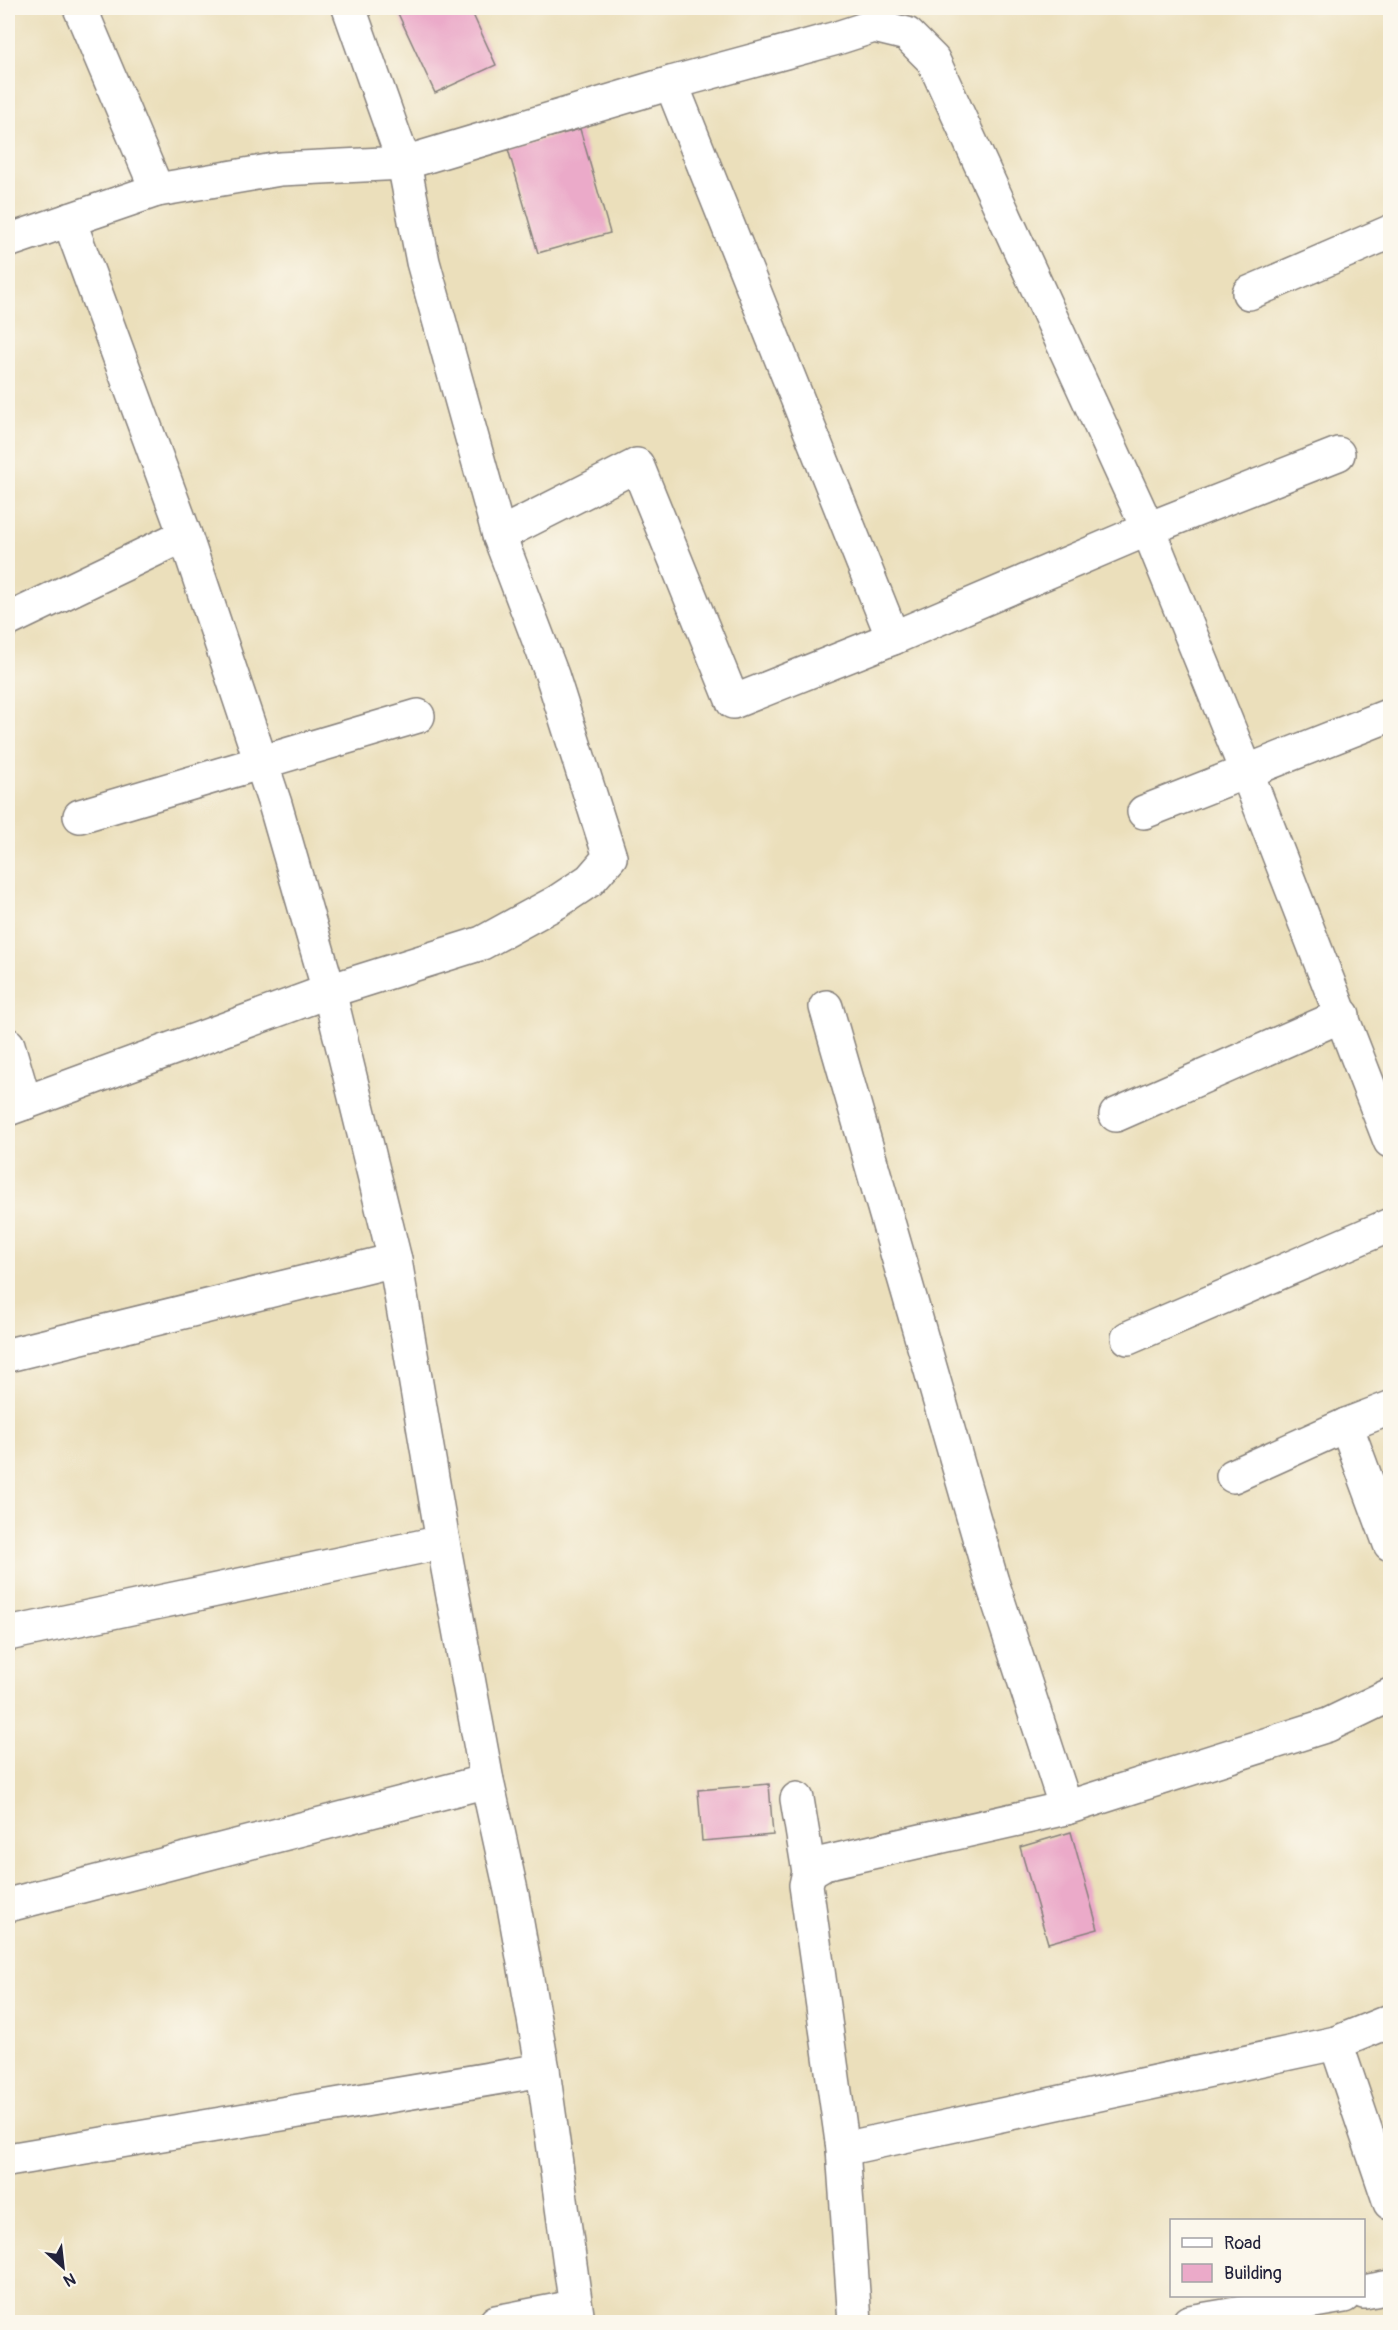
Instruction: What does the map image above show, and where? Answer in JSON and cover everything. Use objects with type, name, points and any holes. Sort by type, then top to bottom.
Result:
[{"type":"street","points":[[80,8],[157,190]]},
{"type":"street","points":[[8,1045],[16,1106],[329,991],[483,944],[557,902],[590,880],[610,857],[552,675],[499,535],[423,262],[404,163],[349,8]]},
{"type":"street","points":[[8,241],[157,190],[279,169],[404,163],[671,83],[874,26],[907,34],[933,60],[1148,529],[1343,1015],[1390,1141]]},
{"type":"street","points":[[671,83],[893,638]]},
{"type":"street","points":[[69,220],[185,535],[262,763],[329,991],[395,1260],[443,1542],[487,1781],[512,1895],[543,2070],[576,2315],[496,2322]]},
{"type":"street","points":[[1249,293],[1390,232]]},
{"type":"street","points":[[499,535],[637,465],[733,702],[893,638],[1148,529],[1338,454]]},
{"type":"street","points":[[8,620],[185,535]]},
{"type":"street","points":[[1144,812],[1247,773],[1390,714]]},
{"type":"street","points":[[80,816],[418,716]]},
{"type":"street","points":[[826,1007],[992,1582],[1065,1808]]},
{"type":"street","points":[[1116,1115],[1343,1015]]},
{"type":"street","points":[[1128,1338],[1390,1225]]},
{"type":"street","points":[[8,1355],[395,1260]]},
{"type":"street","points":[[1233,1476],[1346,1425],[1390,1408]]},
{"type":"street","points":[[1346,1425],[1390,1544]]},
{"type":"street","points":[[8,1634],[443,1542]]},
{"type":"street","points":[[809,1872],[824,1863],[1065,1808],[1328,1725],[1390,1695]]},
{"type":"street","points":[[8,1905],[487,1781]]},
{"type":"street","points":[[797,1799],[809,1872],[806,1885],[843,2149],[855,2322]]},
{"type":"street","points":[[843,2149],[1336,2043],[1390,2020]]},
{"type":"street","points":[[1336,2043],[1390,2203]]},
{"type":"street","points":[[8,2160],[543,2070]]},
{"type":"street","points":[[1365,2292],[1390,2287]]},
{"type":"street","points":[[1189,2322],[1333,2297]]},
{"type":"building","points":[[470,8],[496,65],[435,93],[396,9]]},
{"type":"building","points":[[580,129],[610,233],[538,253],[508,149]]},
{"type":"building","points":[[769,1784],[773,1835],[702,1841],[698,1790]]},
{"type":"building","points":[[1071,1832],[1098,1929],[1048,1943],[1020,1847]]}]
